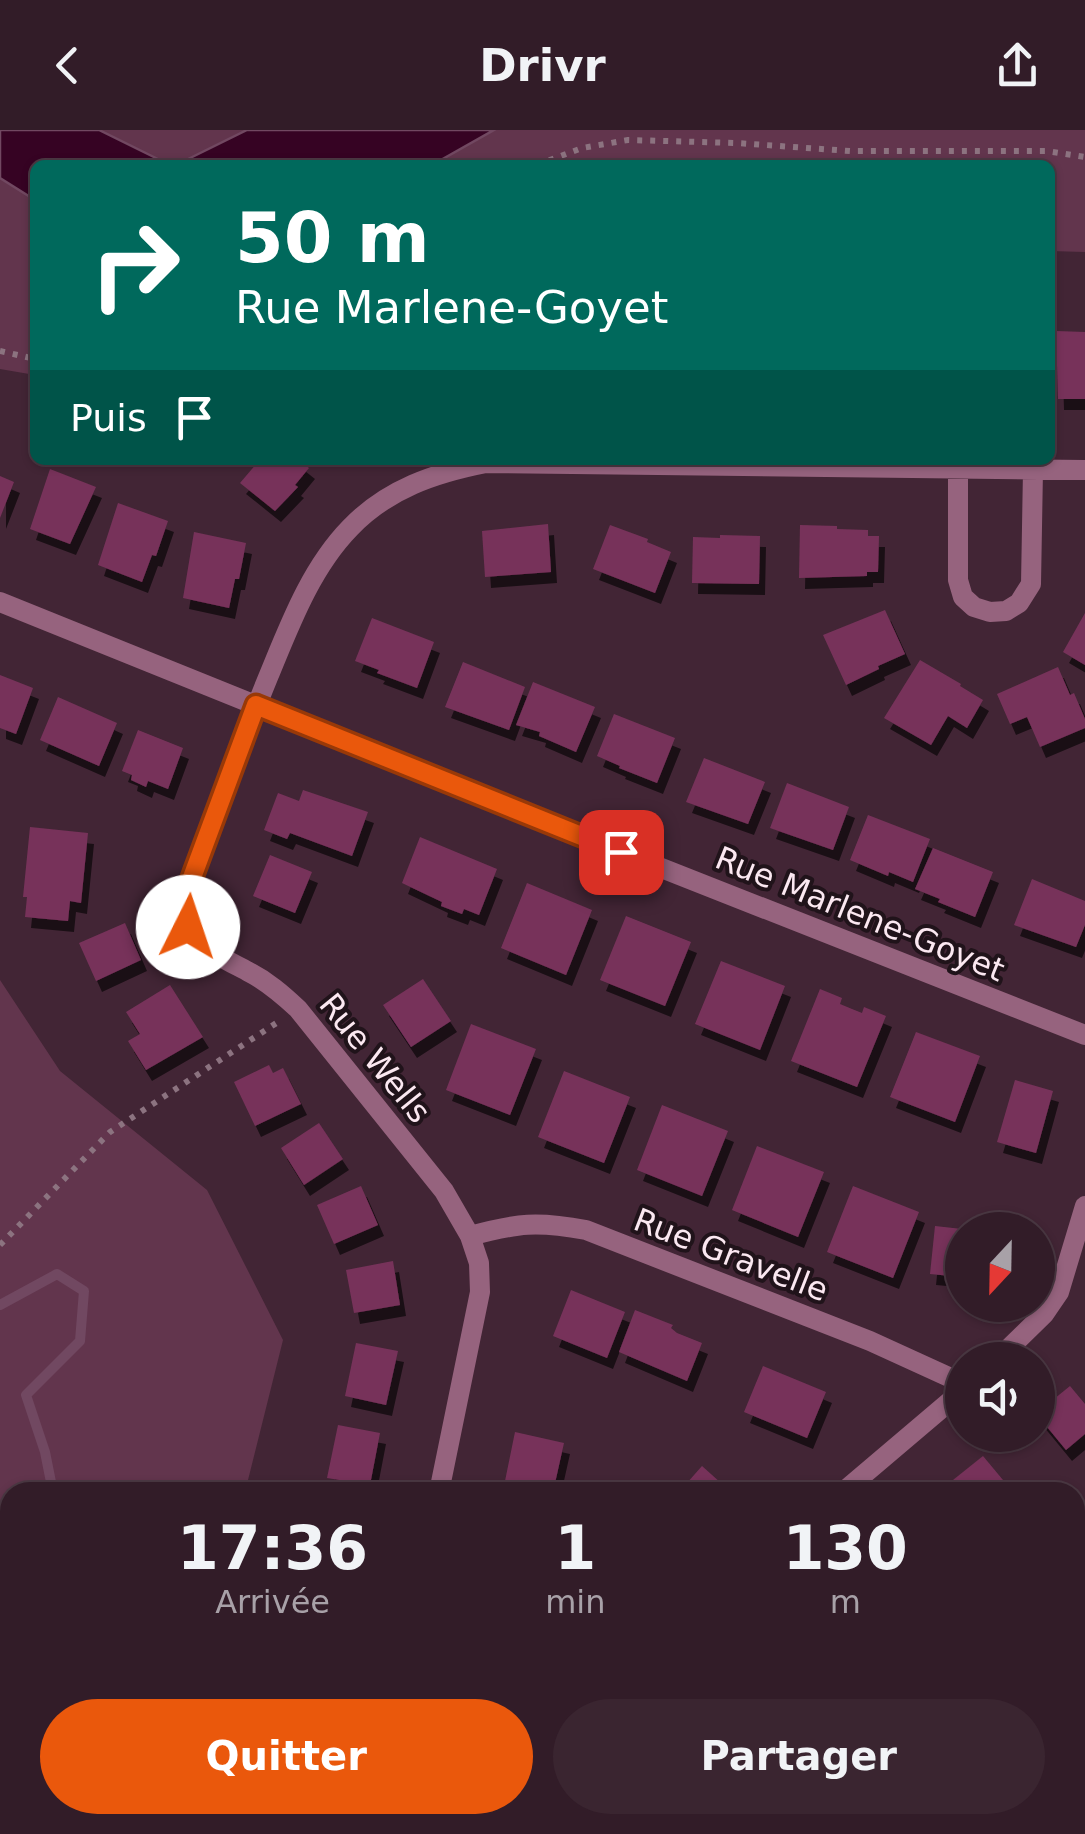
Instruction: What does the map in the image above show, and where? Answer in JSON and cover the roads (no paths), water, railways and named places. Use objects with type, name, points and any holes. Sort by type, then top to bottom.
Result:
[{"type":"street","name":"Rue Wells","points":[[441,1482],[480,1292],[479,1262],[470,1236],[444,1191],[298,1009],[276,988],[200,942],[188,927],[184,906],[256,705],[308,588],[327,556],[350,528],[378,504],[445,471],[476,465]]},
{"type":"street","name":"Rue Wells","points":[[621,465],[1085,470]]},
{"type":"street","points":[[958,470],[958,580],[962,597],[974,607],[990,612],[1006,611],[1019,603],[1032,584],[1032,470]]},
{"type":"street","name":"Rue Marlene-Goyet","points":[[0,602],[1085,1036]]},
{"type":"street","points":[[1015,1342],[1044,1314],[1059,1292],[1085,1206]]},
{"type":"street","name":"Rue Gravelle","points":[[470,1236],[512,1225],[549,1223],[586,1230],[870,1341],[945,1375]]},
{"type":"street","points":[[854,1482],[945,1405]]},
{"type":"waterway","points":[[0,1305],[57,1274],[84,1291],[80,1341],[26,1395],[51,1482]]}]
